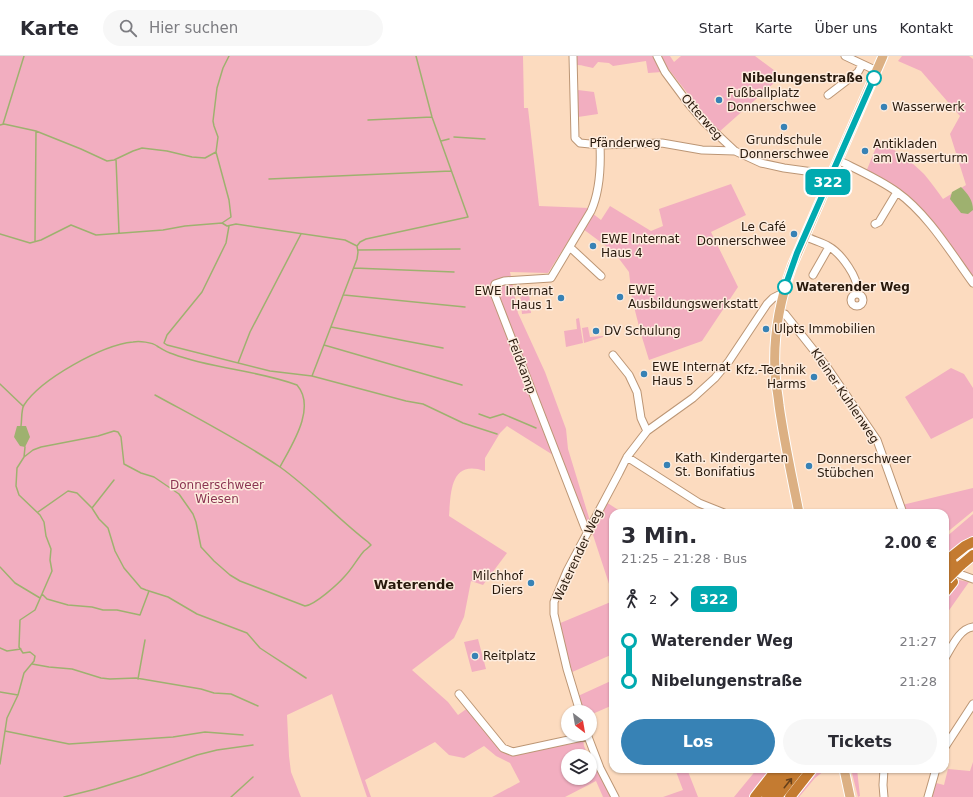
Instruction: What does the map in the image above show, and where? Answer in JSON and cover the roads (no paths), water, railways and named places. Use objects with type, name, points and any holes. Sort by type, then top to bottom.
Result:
[{"type":"highway","points":[[950,570],[973,544]]},
{"type":"highway","points":[[950,570],[973,555]]},
{"type":"highway","points":[[950,570],[973,560]]},
{"type":"highway","points":[[755,797],[774,773]]},
{"type":"highway","points":[[767,797],[786,773]]},
{"type":"highway","points":[[777,797],[796,773]]},
{"type":"highway","points":[[790,797],[809,773]]},
{"type":"main road","points":[[797,509],[781,421],[775,371],[775,338],[782,296],[792,266],[883,56]]},
{"type":"main road","points":[[845,773],[850,797]]},
{"type":"street","name":"Pfänderweg","points":[[573,56],[576,138],[580,143],[600,145],[662,143],[702,150],[735,151]]},
{"type":"street","name":"Otterweg","points":[[657,56],[665,72],[688,103],[704,122],[735,151],[760,163],[813,172],[830,177]]},
{"type":"street","points":[[845,56],[876,71]]},
{"type":"street","points":[[828,95],[858,72],[862,65]]},
{"type":"street","name":"Feldkamp","points":[[589,531],[585,528],[494,293],[494,288],[495,284],[498,282],[551,278],[595,202],[599,180],[600,145]]},
{"type":"street","points":[[838,160],[897,192],[910,202],[927,220],[973,283]]},
{"type":"street","points":[[875,224],[878,222],[897,192]]},
{"type":"street","points":[[805,236],[829,247],[842,258],[858,288],[858,293]]},
{"type":"street","points":[[813,275],[829,247]]},
{"type":"street","points":[[569,248],[600,276]]},
{"type":"street","name":"Waterender Weg","points":[[578,705],[567,669],[554,614],[554,602],[557,593],[627,457],[647,431],[693,398],[716,378],[767,304],[773,298],[779,295],[782,296]]},
{"type":"street","name":"Kleiner Kuhlenweg","points":[[779,312],[785,314],[827,367],[873,434],[880,447],[886,470],[901,509]]},
{"type":"street","points":[[613,354],[629,375],[637,392],[641,418],[647,431]]},
{"type":"street","points":[[627,457],[699,503],[714,509]]},
{"type":"street","points":[[950,570],[973,579]]},
{"type":"street","points":[[949,652],[961,633],[968,628],[973,627]]},
{"type":"street","points":[[459,694],[503,748],[513,752],[561,741]]},
{"type":"street","points":[[949,741],[973,704]]},
{"type":"street","points":[[589,741],[600,768],[615,797]]},
{"type":"street","points":[[884,773],[884,797]]},
{"type":"street","points":[[928,797],[935,773]]},
{"type":"waterway","points":[[3,124],[24,56]]},
{"type":"waterway","points":[[222,223],[231,217],[229,200],[216,152],[218,137],[213,121],[217,88],[223,68],[229,56]]},
{"type":"waterway","points":[[0,234],[30,243],[41,240],[71,225],[96,235],[163,230],[185,226],[222,223],[227,226],[236,224],[345,240],[357,246],[360,242],[366,239],[468,217],[432,117],[416,56]]},
{"type":"waterway","points":[[368,120],[432,117]]},
{"type":"waterway","points":[[0,125],[4,124],[36,131],[35,241]]},
{"type":"waterway","points":[[36,131],[107,161],[114,160],[142,148],[205,158],[216,152]]},
{"type":"waterway","points":[[454,137],[485,139]]},
{"type":"waterway","points":[[441,141],[449,139]]},
{"type":"waterway","points":[[116,159],[119,233]]},
{"type":"waterway","points":[[269,179],[451,171]]},
{"type":"waterway","points":[[229,226],[226,243],[202,292],[167,335],[164,343],[270,371],[312,376],[406,401],[423,404],[463,423],[497,434]]},
{"type":"waterway","points":[[238,363],[250,332],[301,234]]},
{"type":"waterway","points":[[312,376],[357,259],[357,246]]},
{"type":"waterway","points":[[358,250],[460,249]]},
{"type":"waterway","points":[[354,268],[454,272]]},
{"type":"waterway","points":[[344,295],[465,307]]},
{"type":"waterway","points":[[331,327],[443,348]]},
{"type":"waterway","points":[[21,426],[24,405],[32,395],[58,374],[89,356],[105,349],[133,342],[145,342],[188,359],[266,376],[297,385],[302,394],[304,405],[303,416],[300,427],[280,467]]},
{"type":"waterway","points":[[324,345],[462,385]]},
{"type":"waterway","points":[[0,384],[23,406]]},
{"type":"waterway","points":[[24,457],[33,450],[41,447],[98,436],[114,431],[118,432],[121,437],[124,464],[141,473],[154,477],[179,494],[193,514],[201,547],[214,561],[230,575],[240,581],[305,606],[326,594],[337,584],[348,573],[364,551],[371,545],[303,485],[280,467],[234,438],[155,395]]},
{"type":"waterway","points":[[479,414],[490,418],[503,414],[536,428]]},
{"type":"waterway","points":[[0,764],[7,718],[18,695],[24,673],[34,661],[35,656],[30,652],[23,653],[19,647],[20,620],[35,610],[52,571],[50,560],[51,549],[46,536],[44,522],[40,515],[19,495],[16,486],[17,468],[24,457],[25,447]]},
{"type":"waterway","points":[[92,508],[114,480]]},
{"type":"waterway","points":[[38,512],[68,491],[77,493],[92,508],[99,519],[108,528],[115,551],[124,568],[141,588],[168,597],[197,614],[247,633],[260,648],[306,678]]},
{"type":"waterway","points":[[0,567],[15,583],[40,598]]},
{"type":"waterway","points":[[42,594],[47,599],[68,605],[92,607],[103,610],[117,610],[140,615],[149,591]]},
{"type":"waterway","points":[[138,679],[145,640]]},
{"type":"waterway","points":[[0,648],[7,651],[21,649]]},
{"type":"waterway","points":[[32,664],[72,669],[101,678],[136,678],[201,689],[214,693],[231,694],[258,706]]},
{"type":"waterway","points":[[0,692],[18,695]]},
{"type":"waterway","points":[[5,731],[69,744],[173,737],[205,732],[243,735]]},
{"type":"waterway","points":[[64,797],[141,775],[197,755],[217,750],[253,745]]},
{"type":"waterway","points":[[231,797],[253,777]]},
{"type":"place","name":"Nibelungenstraße","points":[[874,78]]},
{"type":"place","name":"Fußballplatz Donnerschwee","points":[[719,100]]},
{"type":"place","name":"Wasserwerk","points":[[884,107]]},
{"type":"place","name":"Grundschule Donnerschwee","points":[[784,127]]},
{"type":"place","name":"Antikladen am Wasserturm","points":[[865,151]]},
{"type":"place","name":"Le Café Donnerschwee","points":[[794,234]]},
{"type":"place","name":"EWE Internat Haus 4","points":[[593,246]]},
{"type":"place","name":"Waterender Weg","points":[[785,287]]},
{"type":"place","name":"EWE Ausbildungswerkstatt","points":[[620,297]]},
{"type":"place","name":"EWE Internat Haus 1","points":[[561,298]]},
{"type":"place","name":"Ulpts Immobilien","points":[[766,329]]},
{"type":"place","name":"DV Schulung","points":[[596,331]]},
{"type":"place","name":"EWE Internat Haus 5","points":[[644,374]]},
{"type":"place","name":"Kfz.-Technik Harms","points":[[814,377]]},
{"type":"place","name":"Kath. Kindergarten St. Bonifatius","points":[[667,465]]},
{"type":"place","name":"Donnerschweer Stübchen","points":[[809,466]]},
{"type":"place","name":"Milchhof Diers","points":[[531,583]]},
{"type":"place","name":"Reitplatz","points":[[475,656]]},
{"type":"district","name":"Waterende","points":[[414,584]]},
{"type":"park label","name":"Donnerschweer Wiesen","points":[[217,492]]}]
